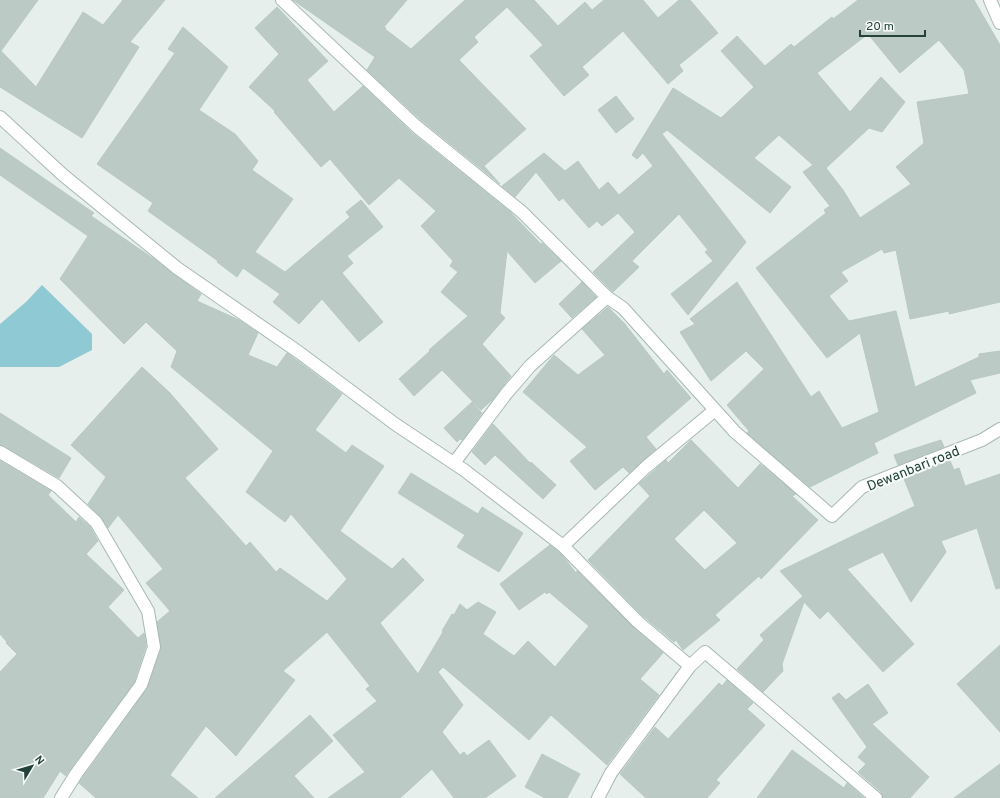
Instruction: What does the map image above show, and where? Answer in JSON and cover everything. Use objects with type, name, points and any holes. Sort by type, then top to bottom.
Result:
[{"type":"street","points":[[282,0],[416,126],[522,212],[607,297],[623,308],[715,410],[646,468],[563,546]]},
{"type":"street","points":[[990,0],[1000,23]]},
{"type":"street","points":[[0,117],[64,174],[177,268],[300,353],[395,424],[454,463],[563,546],[638,622],[690,666]]},
{"type":"street","points":[[454,463],[506,394],[530,366],[607,297]]},
{"type":"street","name":"Dewanbari road","points":[[715,410],[735,432],[832,516],[862,487],[982,440],[1000,429]]},
{"type":"street","points":[[0,452],[57,486],[96,522],[148,610],[154,647],[141,685],[76,774],[61,798]]},
{"type":"street","points":[[598,798],[611,773],[690,666],[705,652],[876,798]]},
{"type":"water","points":[[42,285],[92,334],[92,350],[59,367],[0,367],[0,324],[26,302]]},
{"type":"building","points":[[0,0],[38,0],[1,51],[36,87],[83,12],[103,25],[123,0],[165,0],[130,42],[139,47],[82,138],[0,87]]},
{"type":"building","points":[[293,0],[407,0],[384,27],[411,49],[465,0],[534,0],[558,26],[585,2],[592,10],[604,0],[643,0],[658,18],[679,0],[690,0],[718,33],[679,65],[683,71],[668,84],[623,31],[582,67],[589,75],[564,96],[530,56],[543,45],[507,7],[474,37],[478,42],[459,60],[526,129],[484,166],[500,184],[421,120],[367,70],[375,57]]},
{"type":"building","points":[[858,0],[974,0],[1000,45],[1000,302],[949,314],[949,311],[910,319],[896,250],[884,253],[882,249],[841,272],[848,281],[829,296],[849,321],[896,311],[915,387],[979,357],[979,354],[1000,351],[1000,373],[970,380],[976,393],[874,443],[878,453],[810,487],[747,433],[749,431],[727,405],[764,369],[746,351],[711,381],[680,332],[695,324],[690,319],[737,282],[811,397],[819,391],[842,428],[879,412],[860,333],[827,358],[756,268],[826,213],[824,210],[830,206],[803,172],[813,165],[779,135],[754,158],[791,187],[770,213],[667,130],[662,134],[746,242],[688,315],[671,294],[713,261],[705,252],[708,250],[679,214],[632,261],[639,267],[613,292],[593,272],[635,232],[618,213],[602,226],[597,221],[589,228],[563,198],[559,201],[536,172],[515,197],[502,186],[544,153],[565,171],[578,161],[599,190],[608,182],[619,195],[653,166],[643,153],[637,159],[632,155],[673,88],[721,118],[754,87],[721,51],[737,36],[765,66],[791,44],[794,47],[832,17],[833,19]],"holes":[[[868,34],[900,73],[939,40],[964,70],[969,94],[917,102],[924,143],[896,167],[911,184],[860,218],[843,190],[826,168],[869,128],[882,132],[905,102],[881,77],[850,112],[817,73]]]},
{"type":"building","points":[[277,7],[328,61],[307,80],[334,112],[363,86],[411,132],[509,211],[541,244],[542,243],[561,261],[535,283],[507,251],[500,313],[505,318],[482,344],[511,376],[492,400],[481,410],[442,370],[414,396],[399,379],[468,316],[441,292],[458,272],[450,266],[453,261],[421,226],[436,211],[399,178],[369,205],[330,159],[321,167],[274,112],[275,111],[249,87],[279,54],[255,28]]},
{"type":"building","points":[[183,27],[228,67],[199,110],[235,134],[258,161],[252,170],[293,199],[255,252],[285,272],[350,217],[346,212],[361,200],[383,227],[347,256],[353,263],[342,273],[383,322],[359,342],[322,299],[299,324],[273,302],[280,294],[243,268],[237,277],[217,262],[218,261],[148,211],[153,203],[97,164],[175,53],[168,49]]},
{"type":"building","points":[[616,96],[634,119],[616,133],[598,110]]},
{"type":"building","points":[[0,148],[94,213],[91,216],[154,259],[201,294],[197,301],[239,320],[258,333],[248,355],[277,367],[287,353],[342,394],[315,430],[346,453],[352,445],[384,466],[340,531],[392,569],[403,558],[424,580],[380,623],[418,674],[452,614],[454,615],[460,604],[467,610],[478,602],[496,612],[483,634],[514,656],[528,641],[555,667],[589,626],[549,592],[547,594],[545,592],[519,610],[500,584],[550,545],[562,555],[576,573],[577,571],[633,627],[663,653],[640,679],[659,695],[607,765],[551,715],[529,740],[443,667],[438,672],[463,705],[442,732],[460,755],[464,752],[467,756],[489,740],[516,776],[485,798],[454,798],[432,769],[400,798],[328,798],[365,772],[333,735],[377,701],[366,689],[370,686],[327,632],[283,671],[295,680],[236,756],[206,726],[170,775],[198,798],[96,798],[79,783],[147,689],[161,649],[157,622],[170,611],[146,583],[163,569],[118,515],[108,528],[101,517],[88,504],[106,477],[71,445],[142,367],[170,393],[218,449],[185,478],[246,546],[250,542],[276,572],[280,568],[327,601],[347,579],[291,514],[285,522],[246,492],[273,451],[171,367],[177,351],[146,322],[124,344],[60,279],[88,236],[0,175]]},
{"type":"building","points":[[582,282],[596,297],[572,318],[559,304]]},
{"type":"building","points":[[608,307],[624,323],[664,374],[667,370],[691,398],[646,437],[656,449],[629,473],[623,467],[595,490],[570,461],[587,447],[523,392],[554,355],[578,375],[605,355],[582,329]]},
{"type":"building","points":[[472,402],[482,413],[462,440],[460,439],[457,442],[444,428]]},
{"type":"building","points":[[0,413],[71,458],[59,478],[0,445]]},
{"type":"building","points":[[493,424],[530,463],[531,462],[556,485],[543,499],[495,455],[485,465],[472,452]]},
{"type":"building","points":[[691,440],[738,488],[760,464],[796,494],[792,496],[818,520],[761,579],[759,576],[715,615],[720,620],[683,650],[676,640],[674,642],[643,616],[588,560],[650,496],[639,484],[666,460],[668,463]],"holes":[[[704,510],[737,543],[705,570],[674,539]]]},
{"type":"building","points":[[941,440],[944,447],[898,465],[894,455]]},
{"type":"building","points":[[0,461],[51,491],[48,495],[76,522],[79,517],[90,527],[98,541],[86,554],[124,590],[108,607],[138,638],[144,633],[146,646],[134,682],[66,776],[60,771],[43,798],[0,798],[0,672],[17,654],[6,643],[7,642],[0,634]]},
{"type":"building","points":[[950,461],[954,470],[959,468],[965,486],[1000,474],[1000,588],[996,589],[977,528],[941,541],[946,552],[911,602],[883,552],[847,569],[914,644],[883,672],[828,611],[820,619],[804,602],[782,664],[783,671],[763,692],[737,669],[764,640],[760,635],[803,596],[780,571],[915,506],[904,479]]},
{"type":"building","points":[[411,473],[478,514],[482,507],[523,533],[499,572],[457,547],[465,535],[398,493]]},
{"type":"building","points":[[1000,645],[1000,732],[957,684]]},
{"type":"building","points":[[727,680],[753,703],[747,709],[765,725],[716,780],[720,783],[707,798],[646,798],[620,774],[655,727],[668,739],[719,683],[722,686]]},
{"type":"building","points":[[868,684],[888,713],[872,724],[929,777],[910,798],[883,798],[881,792],[858,772],[866,764],[858,757],[867,747],[832,698],[839,693],[846,700]]},
{"type":"building","points":[[310,715],[333,741],[294,776],[314,798],[215,798]]},
{"type":"building","points":[[792,750],[844,788],[847,783],[864,798],[757,798]]},
{"type":"building","points":[[542,754],[580,774],[567,798],[545,798],[525,787]]},
{"type":"building","points":[[1000,764],[1000,798],[954,798]]}]
